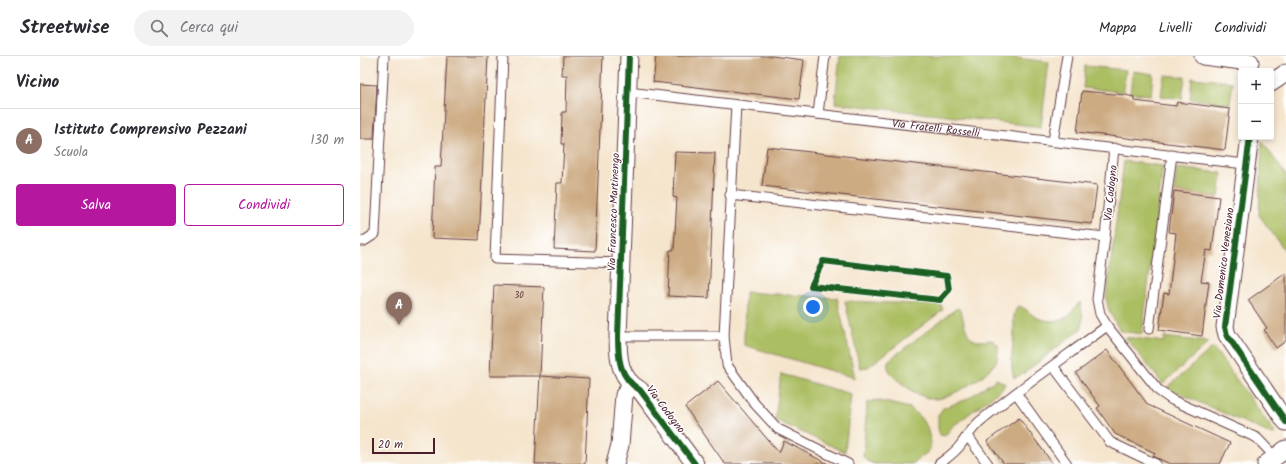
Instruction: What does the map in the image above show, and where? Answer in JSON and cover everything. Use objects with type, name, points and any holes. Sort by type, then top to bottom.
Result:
[{"type":"street","name":"Via Francesco Martinengo","points":[[621,368],[618,355],[618,336],[629,56]]},
{"type":"street","points":[[1203,56],[1255,63]]},
{"type":"street","points":[[1274,81],[1286,73]]},
{"type":"street","name":"Via Domenico Veneziano","points":[[1249,140],[1245,164],[1226,327],[1227,335],[1286,422]]},
{"type":"street","name":"Via Codogno","points":[[621,368],[632,385],[640,390],[695,464]]},
{"type":"street","points":[[615,464],[620,445],[624,395],[632,385]]},
{"type":"lane","points":[[360,241],[375,234],[384,56]]},
{"type":"lane","name":"Via Francesco Martinengo","points":[[503,56],[496,259],[621,263]]},
{"type":"lane","points":[[818,114],[825,56]]},
{"type":"lane","points":[[1053,141],[1067,56]]},
{"type":"lane","name":"Via Fratelli Rosselli","points":[[628,92],[1245,164]]},
{"type":"lane","points":[[736,105],[730,195],[724,336],[728,365],[755,404],[778,429],[848,464]]},
{"type":"lane","name":"Via Codogno","points":[[1107,326],[1100,314],[1097,299],[1114,148]]},
{"type":"lane","points":[[1149,329],[1172,155]]},
{"type":"lane","points":[[730,195],[1105,237]]},
{"type":"lane","points":[[939,464],[950,456],[961,444],[967,434],[978,423],[1107,326],[1159,391],[1172,400],[1257,438],[1276,457]]},
{"type":"lane","points":[[618,336],[724,336]]},
{"type":"lane","points":[[1053,366],[1110,442],[1156,464]]},
{"type":"lane","points":[[1016,393],[1068,464]]},
{"type":"lane","points":[[967,434],[988,464]]},
{"type":"green space","points":[[840,56],[999,56],[1049,62],[1041,127],[835,103]]},
{"type":"green space","points":[[1085,66],[1126,70],[1123,92],[1083,88]]},
{"type":"green space","points":[[1133,71],[1153,74],[1151,95],[1130,93]]},
{"type":"green space","points":[[1164,75],[1185,77],[1182,99],[1161,96]]},
{"type":"green space","points":[[1192,78],[1233,82],[1230,104],[1190,99]]},
{"type":"green space","points":[[1262,141],[1286,175],[1286,252],[1259,215]]},
{"type":"green space","points":[[1124,161],[1163,166],[1142,334],[1120,331],[1109,311],[1106,299]]},
{"type":"green space","points":[[1177,168],[1222,173],[1219,197],[1174,191]]},
{"type":"green space","points":[[745,292],[837,298],[855,378],[744,345]]},
{"type":"green space","points":[[845,301],[941,305],[943,310],[868,367],[860,368]]},
{"type":"green space","points":[[1080,302],[1083,317],[1082,328],[1023,374],[1014,378],[1012,361],[1014,316],[1018,306],[1042,320],[1056,321],[1068,316]]},
{"type":"green space","points":[[957,308],[961,310],[966,329],[974,340],[992,340],[998,345],[997,360],[987,372],[979,378],[950,395],[935,399],[920,395],[892,375],[888,368],[888,361]]},
{"type":"green space","points":[[1125,337],[1164,342],[1164,337],[1209,342],[1163,384]]},
{"type":"green space","points":[[1213,347],[1275,433],[1273,435],[1167,388]]},
{"type":"green space","points":[[781,374],[851,394],[845,452],[775,420]]},
{"type":"green space","points":[[997,379],[1005,384],[1003,388],[952,427],[945,436],[940,435],[938,428],[938,416],[943,408],[965,400]]},
{"type":"green space","points":[[875,400],[910,408],[920,417],[927,427],[931,443],[929,451],[912,464],[874,464],[867,461],[863,456],[867,403]]},
{"type":"building","points":[[447,56],[488,56],[479,240],[432,238],[435,167],[441,167]]},
{"type":"building","points":[[563,56],[603,56],[595,251],[554,249],[557,183],[562,183],[564,144],[561,144],[562,112],[566,112],[567,75],[562,75]]},
{"type":"building","points":[[656,56],[772,56],[804,60],[799,99],[653,82]]},
{"type":"building","points":[[360,84],[377,85],[374,139],[360,139]]},
{"type":"building","points":[[1082,91],[1125,95],[1134,97],[1134,101],[1176,106],[1177,102],[1230,109],[1225,150],[1077,132]]},
{"type":"building","points":[[767,147],[1097,185],[1092,224],[762,186]]},
{"type":"building","points":[[675,152],[715,153],[709,298],[668,296],[670,250],[674,250],[677,198],[673,197]]},
{"type":"building","points":[[1174,191],[1219,197],[1212,251],[1206,250],[1201,281],[1209,282],[1202,336],[1159,330],[1164,293],[1169,294],[1176,233],[1169,232]]},
{"type":"building","points":[[1286,273],[1286,341],[1276,348],[1264,330],[1267,328],[1248,300]]},
{"type":"building","points":[[494,285],[544,287],[540,376],[490,376]]},
{"type":"building","points":[[1107,350],[1148,405],[1230,443],[1220,464],[1170,464],[1153,456],[1155,453],[1115,434],[1097,408],[1100,406],[1076,373]]},
{"type":"building","points":[[540,376],[589,379],[585,464],[535,464]]},
{"type":"building","points":[[718,381],[779,453],[784,441],[828,464],[725,464],[685,407]]},
{"type":"building","points":[[1019,418],[1053,464],[1004,464],[987,441]]},
{"type":"cycle path","points":[[629,56],[618,336],[619,360],[628,380],[640,390],[695,464]]},
{"type":"cycle path","points":[[1250,140],[1225,327],[1227,335],[1286,422]]},
{"type":"cycle path","points":[[823,261],[947,276],[949,290],[940,300],[811,286],[823,261]]},
{"type":"place","name":"Istituto Comprensivo Pezzani","points":[[399,325]]}]
